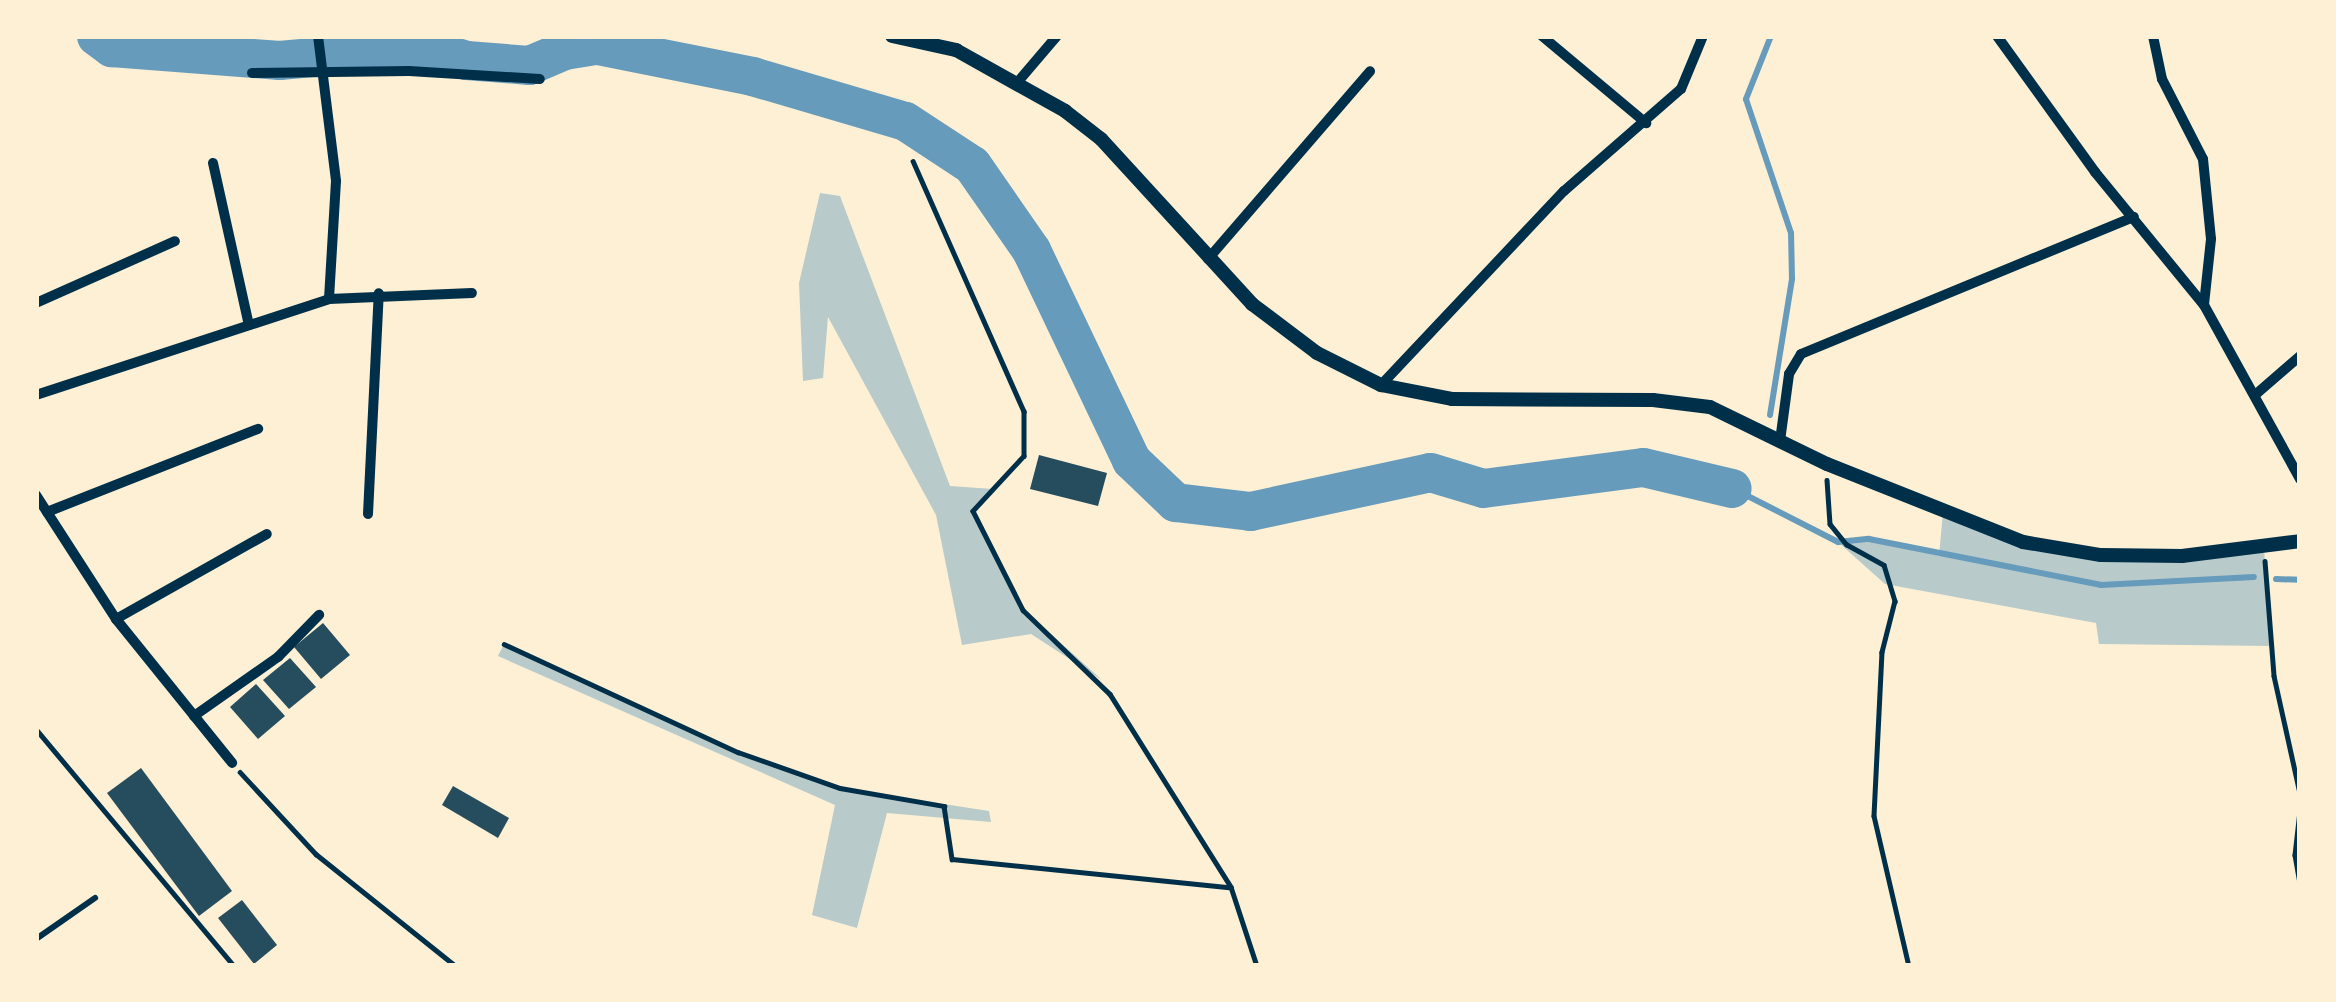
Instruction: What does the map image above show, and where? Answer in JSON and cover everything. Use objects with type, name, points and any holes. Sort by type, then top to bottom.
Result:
[{"type":"street","points":[[318,36],[336,182],[329,299]]},
{"type":"street","points":[[892,36],[956,50],[1101,139],[1208,259],[1283,331],[1381,385],[1451,399],[1653,400],[1710,407],[1827,464],[2023,542],[2101,555],[2182,556],[2264,550],[2300,541]]},
{"type":"street","points":[[1016,84],[1057,36]]},
{"type":"street","points":[[1542,36],[1646,123]]},
{"type":"street","points":[[1381,385],[1564,191],[1681,89],[1702,36]]},
{"type":"street","points":[[1997,36],[2095,172],[2204,305],[2300,479]]},
{"type":"street","points":[[2153,36],[2162,79],[2203,159],[2211,239],[2204,305]]},
{"type":"street","points":[[1208,259],[1370,71]]},
{"type":"street","points":[[252,73],[540,79]]},
{"type":"street","points":[[213,163],[249,325]]},
{"type":"street","points":[[1780,441],[1789,374],[1801,354],[2134,217]]},
{"type":"street","points":[[36,303],[175,241]]},
{"type":"street","points":[[368,514],[380,293]]},
{"type":"street","points":[[36,395],[329,299],[380,293],[472,293]]},
{"type":"street","points":[[2255,395],[2300,356]]},
{"type":"street","points":[[47,512],[258,429]]},
{"type":"street","points":[[36,495],[116,619],[232,764]]},
{"type":"street","points":[[116,619],[267,534]]},
{"type":"street","points":[[194,716],[278,657],[319,615]]},
{"type":"lane","points":[[36,939],[95,898]]},
{"type":"path","points":[[913,161],[1024,411],[1024,456],[973,511],[1024,610],[1102,680],[1231,887],[1256,966]]},
{"type":"path","points":[[1827,464],[1828,516],[1846,544],[1884,565],[1895,601],[1882,652],[1874,816],[1910,966]]},
{"type":"path","points":[[2264,550],[2274,676],[2300,793]]},
{"type":"path","points":[[504,644],[738,752],[840,788],[944,806],[952,859],[1231,887]]},
{"type":"path","points":[[36,728],[234,966]]},
{"type":"path","points":[[232,764],[316,854],[456,966]]},
{"type":"path","points":[[2300,811],[2295,855],[2300,884]]},
{"type":"shaded area","points":[[820,193],[840,196],[950,486],[993,489],[973,511],[1023,609],[1102,680],[1031,634],[962,645],[936,515],[828,317],[823,378],[803,381],[799,283]]},
{"type":"shaded area","points":[[1943,512],[2023,542],[2101,555],[2264,550],[2272,646],[2099,644],[2096,623],[1885,584],[1838,542],[1869,539],[1939,556]]},
{"type":"shaded area","points":[[504,644],[738,752],[840,788],[989,811],[991,822],[887,813],[857,928],[812,915],[835,805],[498,656]]},
{"type":"building","points":[[1039,455],[1107,473],[1098,506],[1030,489]]},
{"type":"building","points":[[323,623],[350,655],[321,679],[294,647]]},
{"type":"building","points":[[290,658],[316,687],[289,709],[263,680]]},
{"type":"building","points":[[256,684],[285,716],[258,739],[230,707]]},
{"type":"building","points":[[141,768],[232,891],[199,916],[107,793]]},
{"type":"building","points":[[453,786],[509,818],[498,838],[442,805]]},
{"type":"building","points":[[242,900],[277,945],[254,964],[218,918]]},
{"type":"waterway","points":[[96,36],[111,47],[279,60],[423,47],[466,60],[529,65],[564,50],[597,45],[752,76],[905,121],[972,165],[1031,250],[1131,460],[1175,502],[1250,511],[1430,472],[1483,488],[1643,467],[1732,488]]},
{"type":"waterway","points":[[1770,415],[1792,279],[1791,233],[1746,99],[1771,36]]},
{"type":"waterway","points":[[1732,488],[1838,542],[1869,539],[2101,585],[2254,577]]},
{"type":"waterway","points":[[2276,579],[2300,580]]}]
